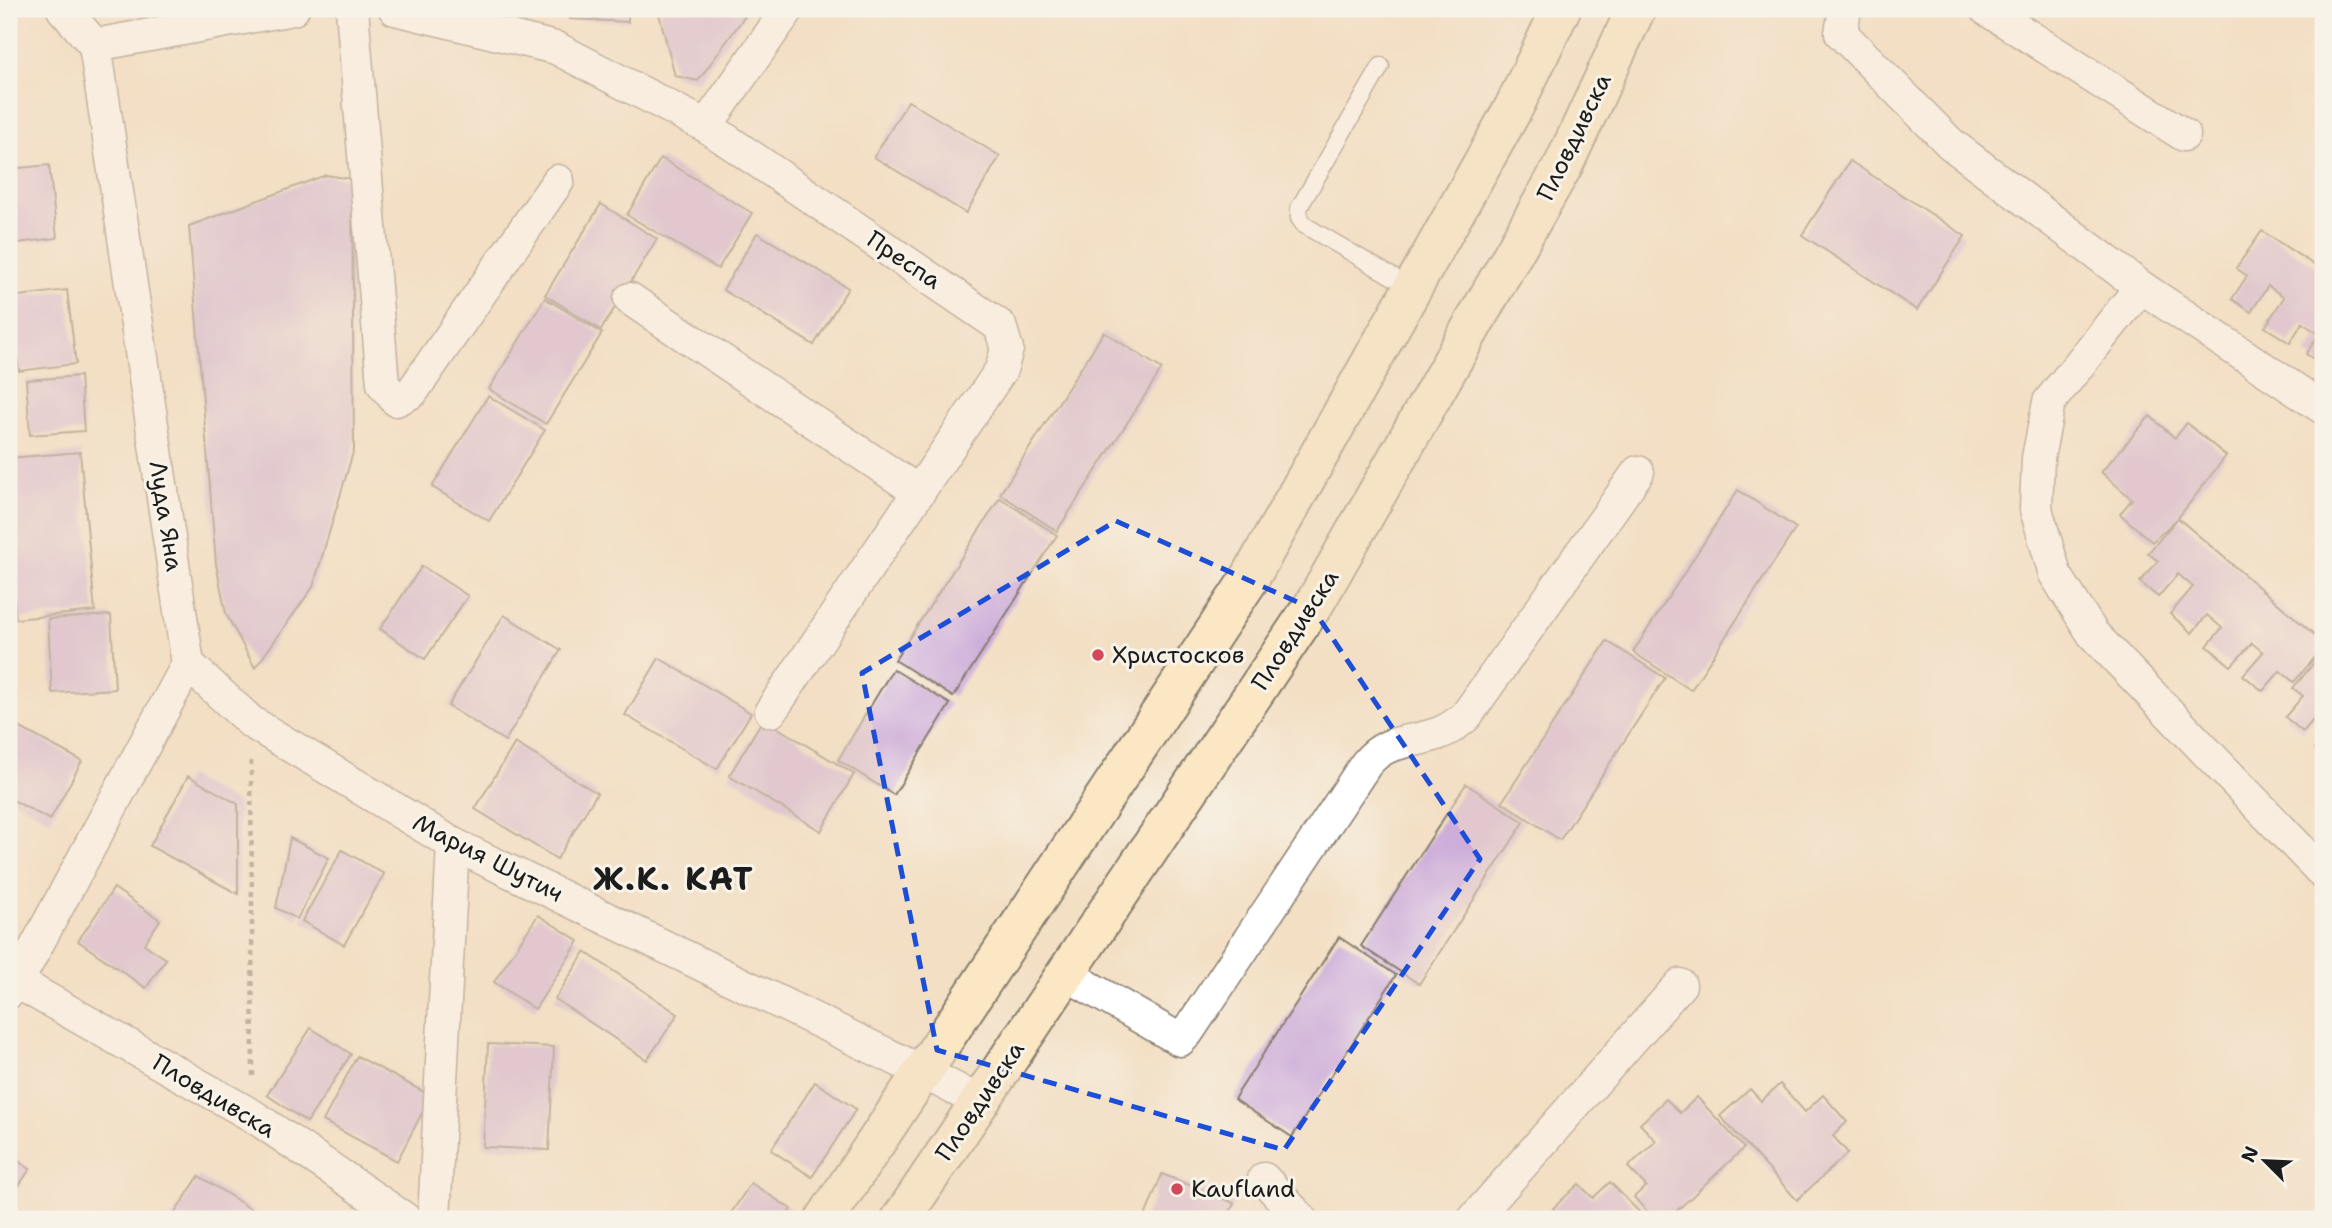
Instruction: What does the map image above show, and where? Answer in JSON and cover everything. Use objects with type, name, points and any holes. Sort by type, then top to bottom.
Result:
[{"type":"street","points":[[63,9],[95,45],[293,9]]},
{"type":"street","points":[[352,9],[383,384],[396,401],[412,392],[558,181]]},
{"type":"street","name":"Преспа","points":[[395,9],[556,48],[706,126],[1000,326],[1007,349],[1002,370],[771,711]]},
{"type":"street","points":[[706,126],[788,9]]},
{"type":"street","points":[[825,1219],[1250,578],[1514,107],[1561,9]]},
{"type":"street","name":"Пловдивска","points":[[901,1219],[1316,600],[1564,164],[1636,9]]},
{"type":"street","points":[[1845,9],[1841,33],[1951,144],[2141,287],[2323,408]]},
{"type":"street","points":[[1986,9],[2184,135]]},
{"type":"street","name":"Луда Яна","points":[[95,45],[188,664]]},
{"type":"street","points":[[2141,287],[2049,402],[2038,458],[2036,509],[2055,574],[2093,634],[2323,873]]},
{"type":"street","points":[[630,299],[919,492]]},
{"type":"street","points":[[1066,974],[1180,1040],[1366,764],[1376,752],[1436,735],[1452,728],[1466,716],[1638,472]]},
{"type":"street","points":[[13,987],[188,664]]},
{"type":"street","name":"Мария Шутич","points":[[188,664],[251,722],[453,844],[980,1102]]},
{"type":"street","points":[[434,1219],[453,844]]},
{"type":"street","points":[[1474,1219],[1680,985]]},
{"type":"street","name":"Пловдивска","points":[[13,987],[253,1116],[405,1219]]},
{"type":"street","points":[[1264,1178],[1301,1219]]},
{"type":"lane","points":[[1381,66],[1299,208],[1299,218],[1304,225],[1412,288]]},
{"type":"path","points":[[251,722],[253,1116]]},
{"type":"highlighted area","points":[[1116,521],[1313,609],[1480,859],[1284,1150],[937,1050],[862,673]]},
{"type":"building","points":[[571,9],[628,9],[628,22],[570,19]]},
{"type":"building","points":[[662,9],[750,9],[698,81],[675,76],[659,14]]},
{"type":"building","points":[[908,101],[1000,156],[966,213],[874,157]]},
{"type":"building","points":[[661,158],[752,213],[718,269],[627,215]]},
{"type":"building","points":[[1850,161],[1965,236],[1917,310],[1802,235]]},
{"type":"building","points":[[49,165],[57,238],[9,244],[9,169]]},
{"type":"building","points":[[326,175],[352,179],[354,449],[313,587],[255,668],[226,614],[216,564],[189,226]]},
{"type":"building","points":[[601,204],[657,239],[601,330],[545,295]]},
{"type":"building","points":[[2262,231],[2323,271],[2323,365],[2306,354],[2319,334],[2302,323],[2290,343],[2265,327],[2284,297],[2268,286],[2251,312],[2232,299],[2247,276],[2236,268]]},
{"type":"building","points":[[757,233],[848,288],[814,345],[723,290]]},
{"type":"building","points":[[67,290],[76,364],[19,371],[10,297]]},
{"type":"building","points":[[545,298],[602,333],[546,424],[489,389]]},
{"type":"building","points":[[1104,332],[1162,369],[1057,531],[1000,494]]},
{"type":"building","points":[[80,376],[84,431],[30,435],[26,380]]},
{"type":"building","points":[[488,396],[545,430],[489,521],[432,487]]},
{"type":"building","points":[[2150,416],[2175,438],[2187,423],[2226,456],[2178,518],[2323,642],[2323,648],[2294,682],[2280,671],[2263,691],[2243,675],[2263,652],[2252,643],[2231,666],[2207,646],[2222,628],[2207,615],[2192,633],[2170,614],[2193,587],[2178,574],[2158,597],[2140,582],[2158,561],[2148,553],[2177,519],[2152,542],[2120,514],[2132,499],[2101,472]]},
{"type":"building","points":[[80,452],[95,611],[16,619],[9,541],[9,458]]},
{"type":"building","points":[[1738,490],[1796,528],[1691,690],[1633,652]]},
{"type":"building","points":[[1000,498],[1057,535],[953,697],[895,660]]},
{"type":"building","points":[[422,566],[468,596],[425,659],[380,629]]},
{"type":"building","points":[[111,615],[115,689],[52,693],[48,619]]},
{"type":"building","points":[[504,615],[561,650],[505,741],[448,706]]},
{"type":"building","points":[[1607,641],[1665,678],[1560,840],[1502,802]]},
{"type":"building","points":[[2323,652],[2323,708],[2303,732],[2285,717],[2303,696],[2293,688]]},
{"type":"building","points":[[659,658],[751,713],[717,769],[625,715]]},
{"type":"building","points":[[893,669],[950,704],[894,795],[838,760]]},
{"type":"building","points":[[763,719],[854,774],[821,831],[729,776]]},
{"type":"building","points":[[17,726],[82,761],[50,820],[9,798],[9,742]]},
{"type":"building","points":[[2323,739],[2323,757],[2315,749]]},
{"type":"building","points":[[515,743],[597,793],[557,859],[475,809]]},
{"type":"building","points":[[188,776],[238,804],[238,894],[150,846]]},
{"type":"building","points":[[1466,784],[1524,822],[1419,984],[1361,946]]},
{"type":"building","points":[[290,838],[329,858],[297,919],[276,908]]},
{"type":"building","points":[[342,850],[384,874],[344,945],[302,921]]},
{"type":"building","points":[[114,888],[160,920],[144,944],[166,959],[146,988],[78,941]]},
{"type":"building","points":[[538,915],[579,941],[535,1009],[494,982]]},
{"type":"building","points":[[1339,937],[1396,975],[1292,1137],[1234,1099]]},
{"type":"building","points":[[585,952],[678,1014],[647,1060],[555,999]]},
{"type":"building","points":[[311,1028],[351,1054],[307,1122],[267,1095]]},
{"type":"building","points":[[488,1044],[554,1047],[549,1150],[483,1147]]},
{"type":"building","points":[[357,1056],[431,1096],[397,1161],[323,1121]]},
{"type":"building","points":[[815,1082],[856,1109],[812,1177],[771,1150]]},
{"type":"building","points":[[1780,1084],[1805,1112],[1823,1095],[1847,1122],[1833,1136],[1848,1153],[1797,1200],[1720,1116],[1750,1089],[1761,1101]]},
{"type":"building","points":[[1697,1097],[1744,1148],[1668,1219],[1654,1219],[1634,1197],[1646,1186],[1628,1167],[1656,1141],[1640,1124],[1666,1099],[1680,1113]]},
{"type":"building","points":[[9,1155],[30,1169],[9,1200]]},
{"type":"building","name":"Kaufland","points":[[1162,1174],[1234,1203],[1227,1219],[1144,1219]]},
{"type":"building","points":[[199,1176],[257,1213],[253,1219],[171,1219]]},
{"type":"building","points":[[1610,1182],[1646,1219],[1563,1219],[1553,1208],[1579,1184],[1593,1198]]},
{"type":"building","points":[[751,1183],[791,1209],[785,1219],[727,1219]]},
{"type":"place","name":"Христосков","points":[[1098,655]]},
{"type":"place","name":"Kaufland","points":[[1177,1189]]},
{"type":"district","name":"Ж.К. КАТ","points":[[674,879]]}]
